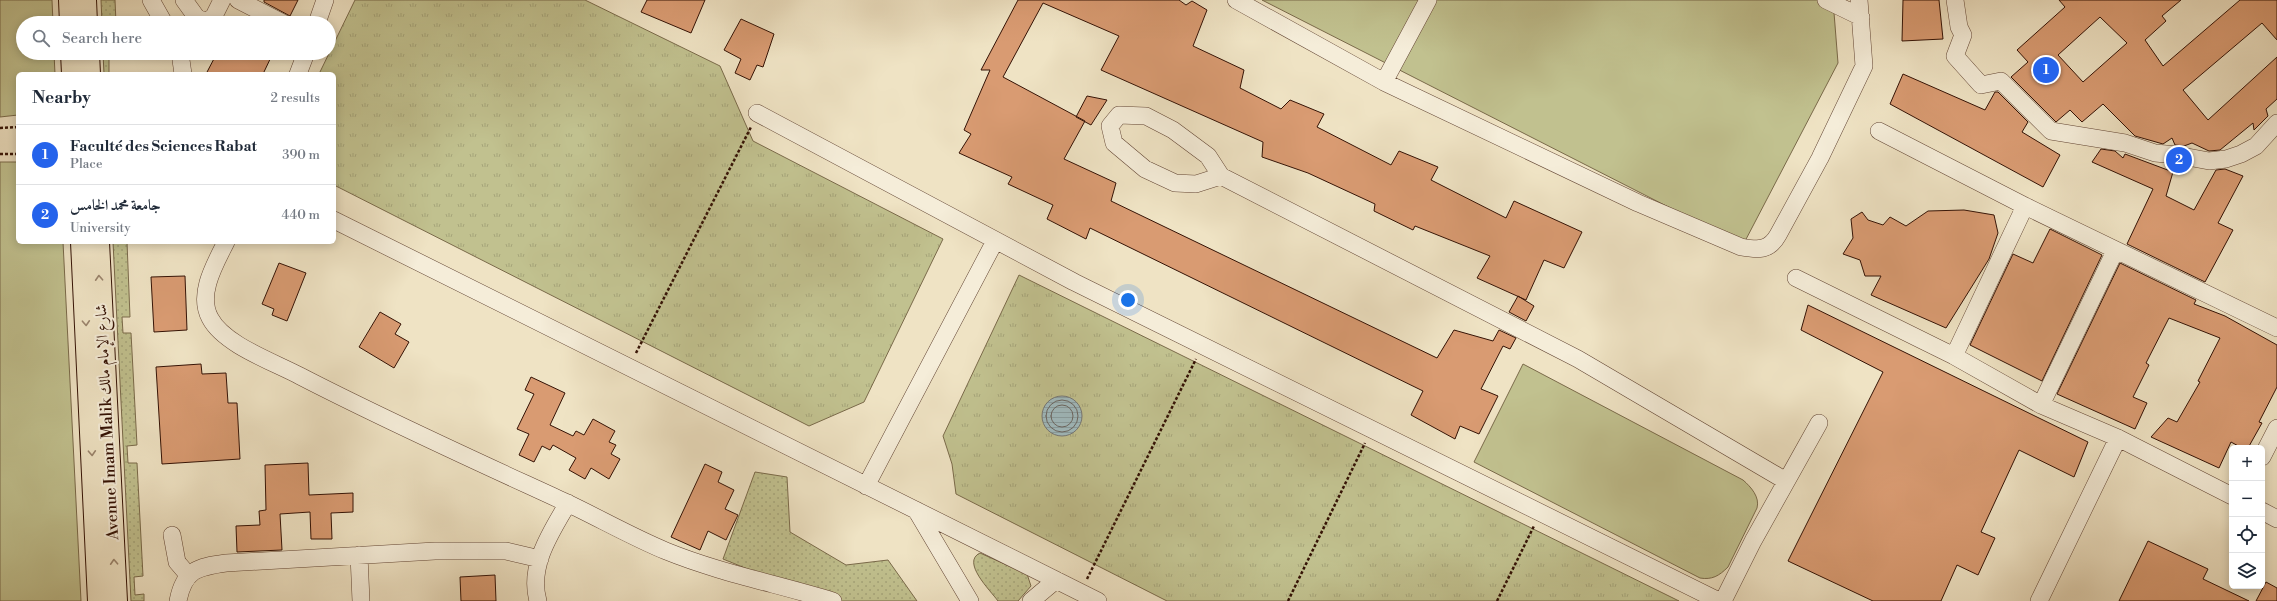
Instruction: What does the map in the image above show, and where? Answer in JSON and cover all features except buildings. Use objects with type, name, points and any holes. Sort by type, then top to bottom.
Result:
[{"type":"main road","points":[[70,0],[71,16]]},
{"type":"main road","points":[[85,0],[86,16]]},
{"type":"main road","points":[[72,60],[73,72]]},
{"type":"main road","points":[[88,60],[89,72]]},
{"type":"main road","name":"Avenue Imam Malik شارع الإمام مالك","points":[[82,244],[99,601]]},
{"type":"main road","name":"Avenue Imam Malik شارع الإمام مالك","points":[[98,244],[116,601]]},
{"type":"street","points":[[151,0],[160,16]]},
{"type":"street","points":[[184,0],[196,16]]},
{"type":"street","points":[[214,16],[222,0]]},
{"type":"street","points":[[238,0],[270,16]]},
{"type":"street","points":[[319,16],[325,0]]},
{"type":"street","points":[[1236,0],[1384,82],[1638,203],[1741,247],[1759,250],[1770,247],[1778,235],[1820,158],[1864,66],[1860,0]]},
{"type":"street","points":[[1384,82],[1428,0]]},
{"type":"street","points":[[1826,0],[1861,17]]},
{"type":"street","points":[[1955,0],[1959,27],[1963,35],[1955,56],[1981,85],[2001,81],[2045,127],[2056,133],[2124,143],[2155,153],[2177,155],[2209,161],[2241,154],[2256,146],[2277,123]]},
{"type":"street","points":[[181,60],[183,72]]},
{"type":"street","points":[[299,72],[303,60]]},
{"type":"street","points":[[758,113],[995,241],[1201,346],[1719,601]]},
{"type":"street","points":[[1221,176],[1196,184],[1175,182],[1145,169],[1114,143],[1110,126],[1119,115],[1146,116],[1174,130],[1208,156],[1221,176],[1578,359],[1786,481]]},
{"type":"street","points":[[1879,131],[2115,251],[2277,328]]},
{"type":"street","points":[[1954,356],[2025,206]]},
{"type":"street","points":[[336,221],[1098,601]]},
{"type":"street","points":[[866,486],[995,241]]},
{"type":"street","points":[[225,244],[208,283],[204,299],[209,318],[216,329],[246,349],[383,419],[568,503],[667,552],[742,576],[833,601]]},
{"type":"street","points":[[2041,405],[2115,251]]},
{"type":"street","points":[[1796,278],[1954,356],[2041,405],[2118,438],[2229,494]]},
{"type":"street","points":[[1723,601],[1786,481],[1819,423]]},
{"type":"street","points":[[2265,451],[2277,428]]},
{"type":"street","points":[[2039,601],[2118,438]]},
{"type":"street","points":[[538,601],[535,582],[545,542],[568,503]]},
{"type":"street","points":[[916,510],[970,601]]},
{"type":"street","points":[[2265,513],[2277,519]]},
{"type":"street","points":[[172,535],[177,562],[189,576]]},
{"type":"street","points":[[178,601],[181,586],[195,569],[218,564],[435,551],[506,551],[540,559]]},
{"type":"street","points":[[359,555],[361,601]]},
{"type":"street","points":[[1031,601],[1056,580]]},
{"type":"path","points":[[629,367],[758,113]]},
{"type":"path","points":[[0,128],[16,127]]},
{"type":"path","points":[[0,154],[16,154]]},
{"type":"path","points":[[1080,592],[1201,346]]},
{"type":"path","points":[[1288,601],[1371,430]]},
{"type":"path","points":[[1497,601],[1539,512]]},
{"type":"green space","points":[[0,0],[52,0],[53,16],[16,16],[16,60],[54,60],[55,72],[16,72],[16,115],[0,117]]},
{"type":"green space","points":[[101,0],[115,0],[116,16],[102,16]]},
{"type":"green space","points":[[355,0],[585,0],[720,66],[753,141],[943,239],[864,402],[809,426],[336,186],[336,72],[320,72],[326,60],[336,60],[336,39]]},
{"type":"green space","points":[[1262,0],[1833,0],[1838,63],[1743,245]]},
{"type":"green space","points":[[103,60],[109,60],[109,72],[104,72]]},
{"type":"green space","points":[[0,162],[16,162],[16,244],[63,244],[81,601],[0,601]]},
{"type":"green space","points":[[113,244],[127,244],[130,317],[122,317],[123,333],[131,333],[137,445],[127,446],[128,463],[137,463],[143,576],[134,577],[135,595],[144,594],[144,601],[131,601]]},
{"type":"green space","points":[[1019,275],[1679,601],[1167,601],[956,494],[952,464],[943,436]]},
{"type":"green space","points":[[1523,364],[1743,480],[1752,489],[1756,496],[1758,504],[1757,508],[1728,567],[1722,573],[1715,577],[1700,578],[1474,462]]},
{"type":"green space","points":[[755,472],[787,477],[790,532],[846,565],[888,560],[917,601],[826,601],[723,559]]},
{"type":"green space","points":[[980,553],[1027,574],[1031,586],[1018,601],[998,601],[989,590],[975,569],[975,557]]},
{"type":"water","points":[[1066,396],[1073,399],[1079,405],[1082,416],[1081,424],[1073,433],[1066,436],[1058,436],[1051,433],[1043,424],[1042,412],[1045,405],[1054,397]]},
{"type":"place","name":"Faculté des Sciences Rabat","points":[[2046,70]]},
{"type":"place","name":"جامعة محمد الخامس","points":[[2179,160]]}]
